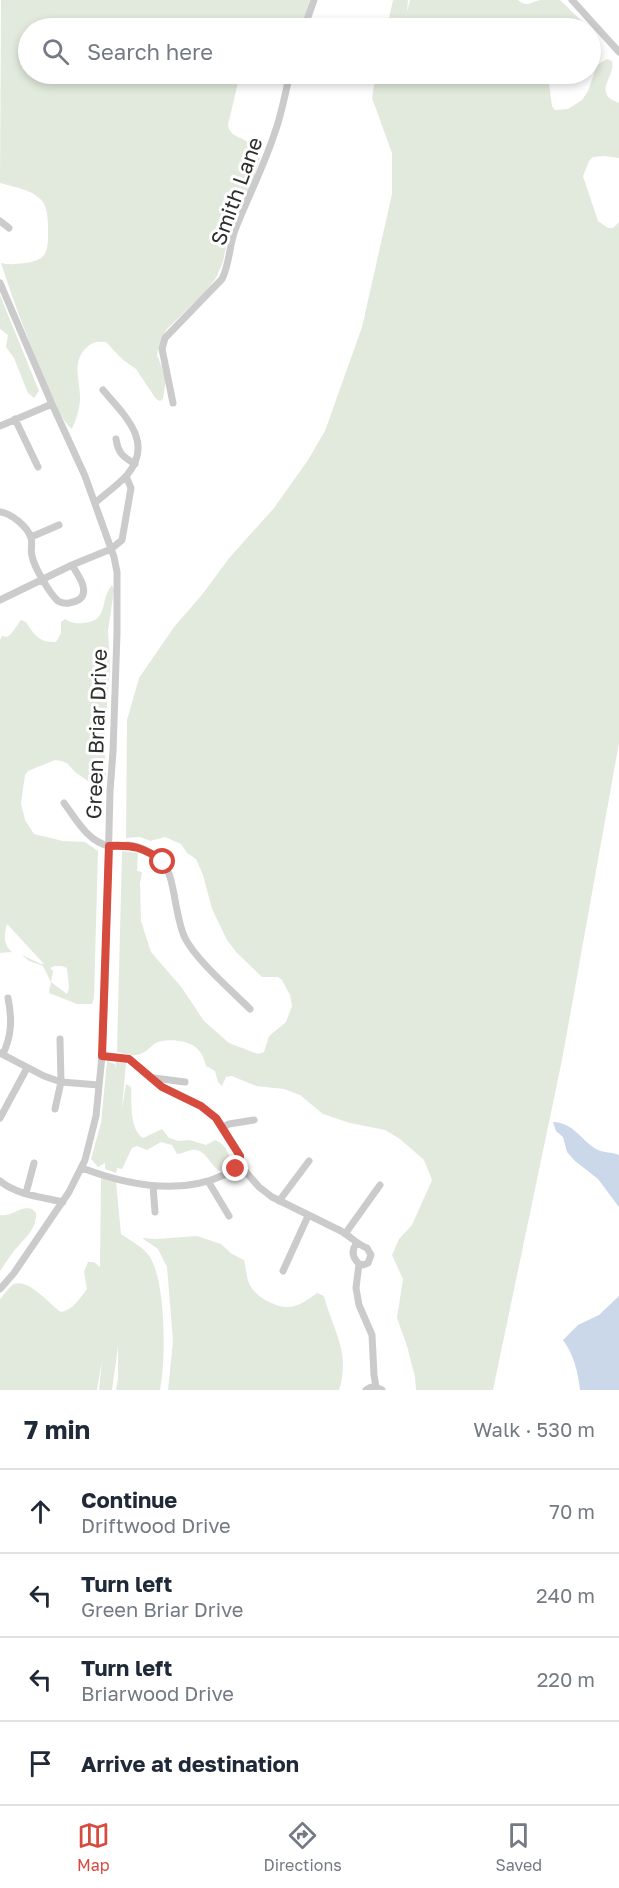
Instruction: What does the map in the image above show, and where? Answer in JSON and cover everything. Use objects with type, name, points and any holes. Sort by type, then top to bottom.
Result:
[{"type":"street","points":[[308,18],[314,0]]},
{"type":"street","points":[[572,0],[588,18]]},
{"type":"street","points":[[601,32],[619,52]]},
{"type":"street","name":"Smith Lane","points":[[173,403],[162,349],[165,338],[222,279],[227,269],[230,245],[276,130],[288,84]]},
{"type":"street","points":[[0,220],[9,228]]},
{"type":"street","name":"Green Briar Drive","points":[[0,283],[85,476],[117,572],[102,1056],[93,1133],[82,1168],[63,1202],[14,1273],[0,1289]]},
{"type":"street","points":[[95,503],[126,476],[135,464],[138,450],[136,432],[103,390]]},
{"type":"street","points":[[0,426],[52,404]]},
{"type":"street","points":[[15,419],[38,466]]},
{"type":"street","points":[[116,439],[118,451],[124,458],[135,464]]},
{"type":"street","points":[[0,600],[111,549],[122,540],[131,488],[126,476]]},
{"type":"street","points":[[0,512],[15,517],[31,537],[32,556],[43,580],[58,601],[64,604],[79,599],[84,592],[72,565]]},
{"type":"street","points":[[31,537],[59,525]]},
{"type":"street","points":[[64,803],[83,831],[92,837],[109,846],[138,847],[163,862],[168,871],[178,919],[193,951],[250,1009]]},
{"type":"street","points":[[8,998],[11,1032],[2,1054],[27,1068],[61,1082],[99,1085]]},
{"type":"street","points":[[55,1109],[61,1082],[60,1039]]},
{"type":"street","points":[[102,1056],[129,1059],[162,1087],[201,1106],[216,1118],[240,1156],[240,1165],[259,1187],[279,1201],[345,1234],[356,1244],[367,1248],[371,1255],[368,1263],[359,1264]]},
{"type":"street","points":[[0,1118],[27,1068]]},
{"type":"street","points":[[151,1078],[184,1082]]},
{"type":"street","points":[[223,1127],[254,1119]]},
{"type":"street","points":[[279,1201],[309,1161]]},
{"type":"street","points":[[26,1193],[34,1162]]},
{"type":"street","points":[[82,1168],[113,1178],[153,1186],[189,1186],[208,1181],[240,1165]]},
{"type":"street","points":[[0,1180],[14,1189],[63,1202]]},
{"type":"street","points":[[208,1181],[228,1216]]},
{"type":"street","points":[[345,1234],[380,1185]]},
{"type":"street","points":[[153,1186],[155,1212]]},
{"type":"street","points":[[283,1271],[308,1216]]},
{"type":"street","points":[[356,1244],[353,1250],[359,1264],[356,1288],[359,1305],[372,1335],[374,1375],[379,1388],[369,1387],[366,1390]]},
{"type":"shaded area","points":[[1,0],[310,0],[304,18],[18,18],[18,84],[238,84],[229,129],[248,143],[260,158],[250,189],[229,232],[223,262],[216,278],[206,291],[166,330],[157,355],[166,378],[163,399],[160,401],[156,399],[136,369],[122,359],[106,342],[95,342],[85,349],[78,361],[80,401],[72,429],[68,426],[44,377],[1,263],[33,262],[42,257],[48,244],[46,209],[43,202],[34,195],[0,183]]},
{"type":"shaded area","points":[[393,0],[408,0],[407,12],[410,0],[518,0],[527,4],[540,0],[560,0],[579,18],[389,18]]},
{"type":"shaded area","points":[[607,59],[612,61],[606,90],[611,99],[619,103],[619,158],[593,157],[583,176],[598,221],[608,228],[613,228],[619,222],[619,743],[562,1060],[493,1390],[416,1390],[407,1346],[397,1318],[403,1279],[392,1255],[399,1239],[412,1225],[432,1180],[424,1160],[400,1139],[385,1130],[350,1123],[323,1114],[300,1095],[284,1089],[256,1086],[232,1076],[226,1077],[222,1086],[218,1082],[215,1071],[206,1066],[199,1050],[186,1042],[160,1041],[136,1055],[117,1052],[122,851],[138,853],[137,871],[142,872],[141,921],[151,952],[182,988],[204,1021],[229,1043],[258,1054],[264,1052],[269,1036],[286,1022],[292,1006],[290,995],[282,980],[278,977],[262,977],[227,940],[212,909],[196,859],[187,853],[181,844],[165,837],[150,841],[140,837],[126,838],[127,720],[139,678],[174,627],[230,557],[274,508],[308,460],[325,431],[362,327],[392,194],[392,153],[372,98],[374,84],[549,84],[552,106],[555,110],[568,109],[582,100],[590,84],[601,84],[601,63]]},
{"type":"shaded area","points":[[0,295],[39,391],[34,398],[28,393],[14,358],[6,347],[8,335],[0,329]]},
{"type":"shaded area","points":[[112,585],[114,590],[108,631],[110,668],[104,743],[106,774],[100,796],[95,786],[75,772],[67,763],[55,760],[28,771],[25,775],[21,803],[25,820],[34,834],[63,841],[85,842],[98,851],[94,998],[92,1004],[77,1004],[49,993],[51,982],[43,966],[29,961],[22,955],[44,964],[7,924],[5,939],[12,952],[0,953],[0,640],[2,636],[7,637],[11,634],[21,620],[26,622],[42,640],[56,642],[61,633],[61,622],[65,619],[78,623],[97,618],[101,614]],"holes":[[[55,966],[67,968],[69,988],[67,994],[51,982],[53,971],[50,968]]]},
{"type":"shaded area","points":[[107,1061],[115,1064],[115,1069],[116,1062],[126,1063],[122,1109],[126,1084],[131,1087],[133,1122],[143,1138],[162,1129],[169,1138],[179,1141],[190,1140],[206,1145],[215,1140],[227,1150],[232,1166],[222,1172],[200,1151],[193,1150],[177,1154],[172,1145],[161,1142],[147,1150],[137,1146],[132,1148],[122,1169],[117,1168],[116,1173],[105,1169],[105,1163],[98,1167],[91,1159],[101,1123]]},
{"type":"shaded area","points":[[101,1178],[116,1182],[121,1234],[148,1254],[155,1269],[162,1303],[164,1342],[160,1390],[116,1390],[118,1346],[112,1390],[99,1390],[102,1360],[97,1390],[0,1390],[0,1299],[12,1285],[20,1283],[33,1288],[61,1312],[69,1309],[79,1300],[87,1289],[84,1272],[88,1262],[94,1262],[100,1267]]},
{"type":"shaded area","points":[[27,1208],[36,1213],[34,1224],[29,1234],[0,1271],[0,1215]]},
{"type":"shaded area","points":[[197,1236],[221,1244],[232,1254],[244,1260],[251,1287],[270,1303],[291,1307],[317,1293],[324,1296],[342,1353],[343,1364],[339,1390],[168,1390],[173,1341],[167,1267],[158,1249],[142,1238]]},
{"type":"water","points":[[553,1122],[572,1128],[596,1149],[619,1155],[619,1207],[598,1179],[567,1152],[563,1137],[556,1131]]},
{"type":"water","points":[[619,1296],[619,1390],[580,1390],[575,1364],[563,1340],[578,1325],[599,1315]]},
{"type":"route","points":[[163,862],[138,847],[109,846],[102,1056],[129,1059],[162,1087],[201,1106],[216,1118],[240,1156],[240,1165],[236,1169]]}]
